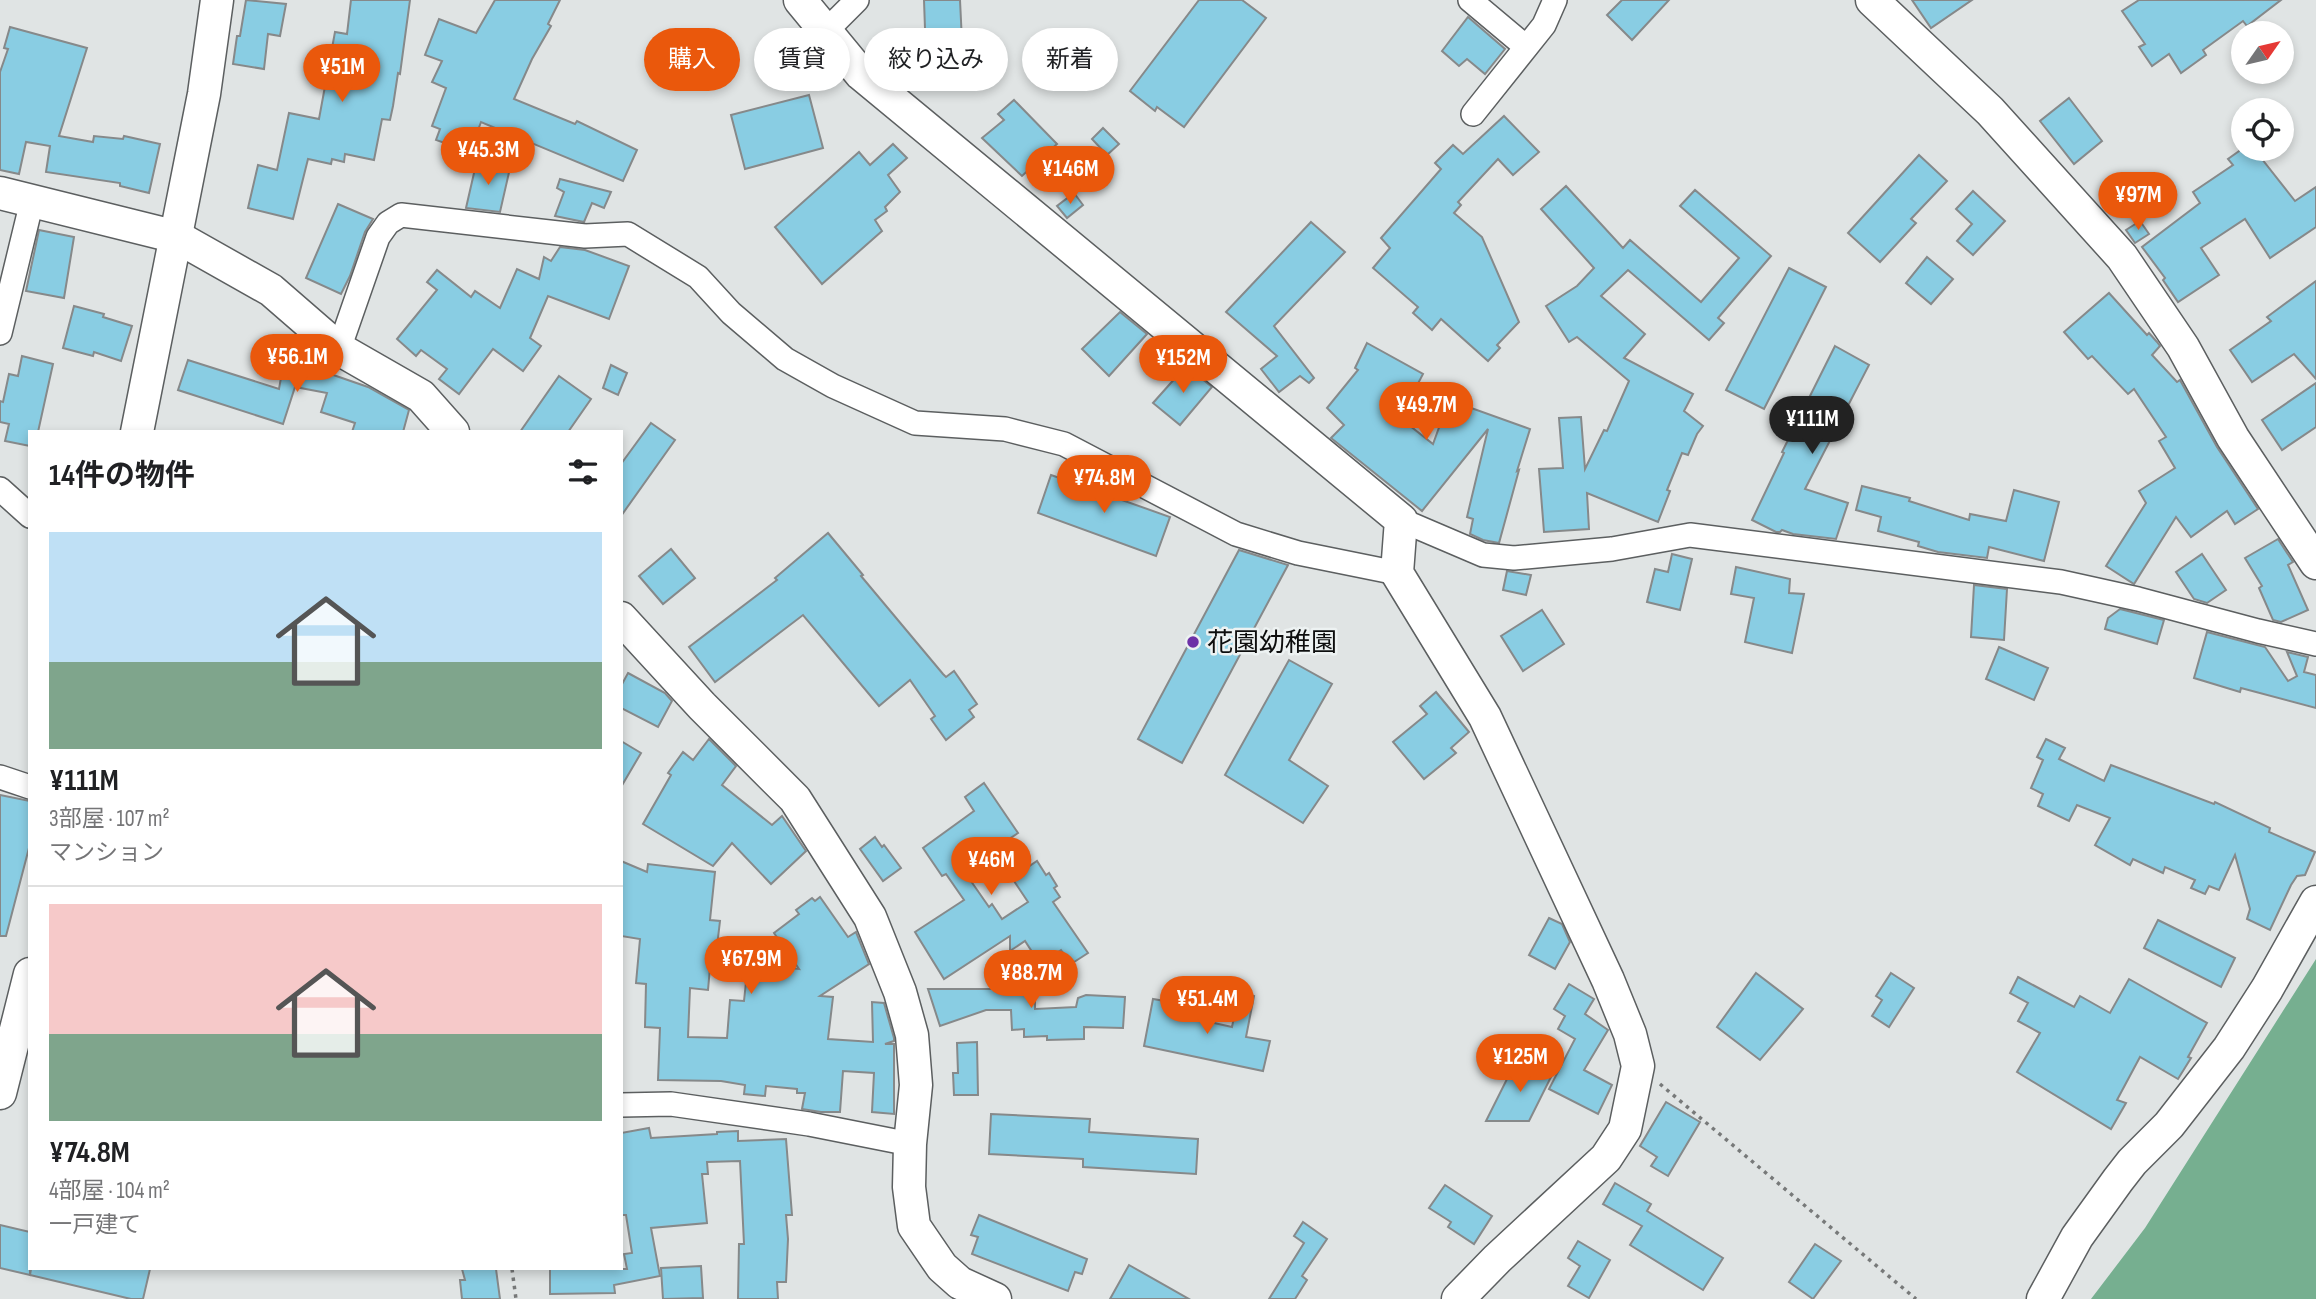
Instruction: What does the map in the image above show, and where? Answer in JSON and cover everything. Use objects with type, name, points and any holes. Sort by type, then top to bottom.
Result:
[{"type":"street","points":[[137,430],[204,94],[217,0]]},
{"type":"street","points":[[800,0],[822,28]]},
{"type":"street","points":[[829,28],[857,0]]},
{"type":"street","points":[[1470,0],[1526,47]]},
{"type":"street","points":[[1473,114],[1544,24],[1555,0]]},
{"type":"street","points":[[1872,0],[1990,111],[2122,257],[2183,347],[2233,438],[2315,556]]},
{"type":"street","points":[[850,61],[861,74],[1401,520],[1483,555],[1514,558],[1612,549],[1690,535],[2061,582],[2138,598],[2316,644]]},
{"type":"street","points":[[0,193],[177,237],[271,290],[339,349],[421,396],[451,430]]},
{"type":"street","points":[[0,333],[32,201]]},
{"type":"street","points":[[339,349],[378,237],[388,223],[401,215],[585,236],[628,234],[698,276],[731,313],[785,359],[833,386],[915,424],[1005,429],[1064,444],[1236,534],[1298,553],[1397,573]]},
{"type":"street","points":[[0,489],[28,514]]},
{"type":"street","points":[[1401,520],[1397,573],[1485,718],[1608,980],[1630,1034],[1639,1066],[1625,1129],[1606,1158],[1458,1299]]},
{"type":"street","points":[[623,620],[702,706],[795,799],[870,917],[900,992],[912,1035],[916,1085],[910,1144],[909,1194],[914,1226],[942,1267],[960,1283],[995,1299]]},
{"type":"street","points":[[0,777],[28,786]]},
{"type":"street","points":[[2043,1299],[2077,1237],[2118,1180],[2169,1125],[2229,1048],[2267,989],[2316,902]]},
{"type":"street","points":[[0,1093],[28,982]]},
{"type":"street","points":[[623,1105],[671,1104],[809,1124],[910,1144]]},
{"type":"path","points":[[1639,1066],[1916,1299]]},
{"type":"path","points":[[512,1270],[516,1299]]},
{"type":"green space","points":[[2316,959],[2316,1299],[2091,1299],[2145,1228]]},
{"type":"building","points":[[246,0],[286,4],[280,36],[268,34],[264,69],[233,64]]},
{"type":"building","points":[[351,0],[410,0],[400,74],[398,73],[390,120],[382,119],[374,160],[345,154],[344,162],[332,159],[331,164],[308,159],[293,219],[248,208],[258,165],[277,170],[289,113],[319,119],[335,32],[347,34]]},
{"type":"building","points":[[495,0],[560,0],[548,24],[551,26],[514,99],[575,124],[577,121],[637,150],[623,181],[481,122],[470,152],[436,140],[440,129],[432,126],[446,88],[432,82],[442,61],[425,55],[439,19],[476,33]]},
{"type":"building","points":[[924,0],[960,0],[961,28],[925,28]]},
{"type":"building","points":[[1199,0],[1242,0],[1266,18],[1184,127],[1157,107],[1155,111],[1130,91]]},
{"type":"building","points":[[1622,0],[1669,0],[1632,40],[1607,15]]},
{"type":"building","points":[[1912,0],[1972,0],[1931,28]]},
{"type":"building","points":[[2139,0],[2281,0],[2254,21],[2231,21],[2231,30],[2203,50],[2206,55],[2181,73],[2169,54],[2152,66],[2139,47],[2145,44],[2122,11]]},
{"type":"building","points":[[1468,17],[1505,49],[1485,74],[1467,59],[1459,66],[1442,51]]},
{"type":"building","points":[[10,27],[87,48],[59,136],[93,142],[94,136],[123,139],[124,136],[160,144],[149,193],[120,186],[120,183],[46,172],[50,146],[26,142],[19,174],[0,170],[0,72],[8,49],[4,48]]},
{"type":"building","points":[[809,95],[823,148],[745,169],[731,115]]},
{"type":"building","points":[[2069,98],[2102,141],[2074,164],[2040,121]]},
{"type":"building","points":[[1014,100],[1057,144],[1022,176],[982,138],[1004,120],[998,114]]},
{"type":"building","points":[[1504,116],[1539,152],[1513,175],[1498,159],[1458,202],[1461,205],[1454,213],[1482,237],[1519,322],[1497,345],[1500,348],[1488,361],[1441,319],[1432,330],[1413,313],[1418,307],[1373,268],[1390,248],[1381,238],[1441,169],[1435,163],[1453,145],[1463,154]]},
{"type":"building","points":[[1103,128],[1119,144],[1107,155],[1092,139]]},
{"type":"building","points":[[893,144],[907,158],[888,175],[900,192],[885,207],[887,211],[875,220],[882,231],[822,284],[775,227],[859,152],[870,165]]},
{"type":"building","points":[[1919,155],[1947,181],[1911,219],[1916,223],[1880,262],[1848,233]]},
{"type":"building","points":[[2231,157],[2231,161],[2263,161],[2295,201],[2316,187],[2316,227],[2270,258],[2245,219],[2201,248],[2219,275],[2178,302],[2163,280],[2165,278],[2142,247],[2200,203],[2193,192],[2233,165],[2228,159]]},
{"type":"building","points":[[477,160],[510,168],[500,212],[466,208]]},
{"type":"building","points":[[560,179],[611,192],[604,208],[592,203],[584,222],[555,216],[564,192],[557,188]]},
{"type":"building","points":[[1566,186],[1623,248],[1630,240],[1701,302],[1739,258],[1680,206],[1695,190],[1771,256],[1718,318],[1724,323],[1709,340],[1628,270],[1601,296],[1645,334],[1624,358],[1693,394],[1684,411],[1703,426],[1688,455],[1682,453],[1658,522],[1587,493],[1589,529],[1544,532],[1539,469],[1563,468],[1559,418],[1581,417],[1585,469],[1604,430],[1607,431],[1629,381],[1577,337],[1569,342],[1546,306],[1577,286],[1594,268],[1541,209]]},
{"type":"building","points":[[1973,191],[2005,221],[1973,255],[1957,241],[1972,224],[1956,209]]},
{"type":"building","points":[[1074,193],[1083,205],[1067,218],[1057,206]]},
{"type":"building","points":[[338,204],[373,219],[365,232],[341,294],[306,278]]},
{"type":"building","points":[[2140,221],[2149,234],[2135,243],[2126,230]]},
{"type":"building","points":[[1311,222],[1345,252],[1274,326],[1314,378],[1309,383],[1300,376],[1279,392],[1261,369],[1277,356],[1226,312]]},
{"type":"building","points":[[39,230],[74,237],[64,298],[26,291]]},
{"type":"building","points":[[560,247],[585,250],[629,266],[609,319],[548,296],[530,338],[541,346],[523,371],[493,349],[459,394],[439,379],[447,369],[421,350],[416,356],[397,339],[437,290],[427,282],[437,270],[471,297],[475,291],[500,308],[517,269],[539,279],[544,257],[551,261]]},
{"type":"building","points":[[1927,257],[1953,279],[1931,304],[1906,283]]},
{"type":"building","points":[[1789,268],[1826,287],[1764,409],[1726,390]]},
{"type":"building","points":[[2316,281],[2316,379],[2294,354],[2252,382],[2230,350],[2271,321],[2267,317]]},
{"type":"building","points":[[2109,293],[2160,346],[2152,355],[2177,382],[2180,380],[2217,447],[2258,509],[2235,524],[2227,511],[2191,537],[2176,517],[2134,584],[2106,566],[2146,503],[2139,491],[2175,468],[2159,441],[2166,437],[2134,389],[2128,394],[2092,356],[2088,359],[2064,332]]},
{"type":"building","points":[[74,306],[104,314],[103,317],[132,326],[121,361],[94,352],[93,356],[63,348]]},
{"type":"building","points":[[1120,312],[1147,334],[1109,376],[1082,349]]},
{"type":"building","points":[[303,342],[318,355],[316,369],[368,387],[409,410],[404,430],[353,430],[355,423],[321,412],[327,393],[295,387],[283,424],[178,390],[188,360],[279,389],[286,350],[302,353]]},
{"type":"building","points":[[1367,343],[1423,374],[1400,418],[1433,444],[1449,400],[1530,429],[1499,543],[1470,534],[1473,519],[1467,517],[1488,429],[1422,511],[1331,438],[1344,425],[1327,408],[1358,370],[1355,368]]},
{"type":"building","points":[[1835,346],[1869,365],[1805,489],[1848,503],[1836,539],[1793,534],[1782,530],[1776,532],[1752,520],[1784,453],[1782,452]]},
{"type":"building","points":[[22,356],[53,364],[38,430],[28,430],[28,446],[5,441],[9,424],[0,422],[0,401],[3,402],[9,374],[18,376]]},
{"type":"building","points":[[611,365],[627,373],[618,395],[603,388]]},
{"type":"building","points":[[1186,366],[1212,387],[1180,425],[1153,403]]},
{"type":"building","points":[[559,376],[591,399],[569,430],[521,430]]},
{"type":"building","points":[[2316,383],[2316,427],[2282,450],[2262,420]]},
{"type":"building","points":[[651,423],[675,440],[623,513],[623,461]]},
{"type":"building","points":[[1051,475],[1170,517],[1156,556],[1038,513]]},
{"type":"building","points":[[1862,486],[1910,498],[1909,501],[1969,520],[1970,514],[2006,521],[2014,490],[2059,502],[2044,561],[1989,547],[1987,558],[1938,552],[1918,546],[1919,542],[1878,531],[1881,517],[1856,510]]},
{"type":"building","points":[[828,533],[943,674],[946,677],[954,671],[977,704],[969,710],[974,717],[946,740],[931,719],[935,716],[910,680],[879,706],[803,615],[715,682],[689,647],[777,580],[775,578]]},
{"type":"building","points":[[2278,539],[2293,562],[2288,565],[2308,610],[2281,622],[2273,620],[2259,588],[2262,586],[2245,558]]},
{"type":"building","points":[[671,549],[695,578],[663,604],[639,576]]},
{"type":"building","points":[[1239,550],[1288,565],[1182,763],[1138,739]]},
{"type":"building","points":[[1672,554],[1692,559],[1680,610],[1647,602],[1655,569],[1668,572]]},
{"type":"building","points":[[2202,554],[2226,590],[2207,603],[2194,599],[2176,572]]},
{"type":"building","points":[[1736,567],[1790,579],[1789,593],[1804,594],[1792,653],[1745,642],[1754,598],[1731,594]]},
{"type":"building","points":[[1507,571],[1531,575],[1526,595],[1503,590]]},
{"type":"building","points":[[1974,585],[2007,589],[2004,640],[1971,637]]},
{"type":"building","points":[[2120,609],[2164,620],[2157,644],[2105,629],[2108,618]]},
{"type":"building","points":[[1542,610],[1564,644],[1523,671],[1501,636]]},
{"type":"building","points":[[2207,632],[2265,647],[2288,681],[2297,676],[2287,652],[2308,657],[2304,672],[2316,675],[2316,708],[2241,688],[2240,692],[2194,678]]},
{"type":"building","points":[[1999,647],[2048,668],[2034,700],[1986,679]]},
{"type":"building","points":[[1289,660],[1332,684],[1289,760],[1328,786],[1303,823],[1225,775]]},
{"type":"building","points":[[628,673],[665,693],[672,701],[658,727],[623,709],[623,682]]},
{"type":"building","points":[[1436,692],[1469,732],[1451,748],[1456,753],[1424,779],[1393,742],[1427,714],[1420,706]]},
{"type":"building","points":[[709,739],[736,766],[722,785],[772,825],[782,816],[806,851],[771,884],[732,843],[713,866],[643,824],[671,775],[668,773],[683,752],[693,760]]},
{"type":"building","points":[[2046,739],[2065,748],[2059,759],[2104,781],[2111,765],[2214,804],[2215,802],[2270,828],[2269,832],[2315,852],[2305,875],[2297,876],[2291,885],[2270,930],[2247,919],[2250,909],[2235,855],[2219,890],[2209,886],[2205,894],[2191,888],[2195,880],[2165,867],[2163,873],[2133,859],[2130,865],[2095,845],[2110,818],[2077,805],[2069,821],[2038,806],[2043,794],[2031,788],[2043,760],[2037,757]]},
{"type":"building","points":[[623,742],[641,753],[623,784]]},
{"type":"building","points":[[984,783],[1018,833],[967,867],[970,871],[966,874],[989,907],[992,904],[1002,919],[1028,902],[1012,878],[1037,861],[1057,886],[1054,888],[1060,897],[1053,902],[1088,953],[1071,964],[1061,950],[1040,964],[1025,941],[1010,951],[1010,936],[944,979],[915,932],[964,900],[946,874],[942,876],[923,848],[974,811],[965,797]]},
{"type":"building","points":[[0,795],[28,801],[28,852],[6,936],[0,936]]},
{"type":"building","points":[[875,837],[901,868],[883,881],[860,849]]},
{"type":"building","points":[[623,862],[647,872],[648,864],[715,872],[710,920],[720,921],[717,946],[712,945],[708,990],[690,988],[688,1037],[727,1038],[730,1000],[744,1001],[748,963],[799,969],[774,933],[799,914],[796,910],[812,898],[815,901],[820,897],[848,937],[856,932],[869,964],[820,996],[833,997],[828,1039],[873,1042],[872,1002],[884,1003],[894,1038],[894,1041],[885,1044],[894,1044],[894,1114],[872,1112],[874,1073],[843,1071],[840,1112],[802,1109],[805,1093],[797,1093],[797,1089],[766,1086],[765,1096],[744,1094],[745,1085],[721,1081],[658,1080],[660,1028],[645,1027],[646,984],[636,983],[640,939],[623,936]]},
{"type":"building","points":[[1549,918],[1562,924],[1570,942],[1555,969],[1529,955]]},
{"type":"building","points":[[2158,920],[2235,958],[2221,987],[2144,948]]},
{"type":"building","points":[[1756,973],[1803,1009],[1760,1060],[1717,1027]]},
{"type":"building","points":[[1891,973],[1914,988],[1889,1027],[1872,1016],[1882,1000],[1876,996]]},
{"type":"building","points":[[2018,977],[2074,1007],[2080,996],[2110,1013],[2129,979],[2207,1023],[2178,1079],[2140,1057],[2117,1100],[2126,1103],[2111,1129],[2017,1072],[2040,1033],[2018,1021],[2028,1003],[2010,993]]},
{"type":"building","points":[[1049,978],[1028,992],[1035,992],[1035,1009],[1076,1007],[1078,998],[1086,995],[1125,997],[1123,1028],[1084,1027],[1084,1039],[1047,1040],[1047,1036],[1024,1037],[1024,1029],[1012,1030],[1011,1010],[986,1010],[940,1026],[928,989],[1011,989],[1010,979]]},
{"type":"building","points":[[1569,984],[1594,999],[1585,1014],[1608,1030],[1584,1070],[1612,1085],[1598,1114],[1549,1089],[1575,1039],[1558,1029],[1565,1016],[1554,1009]]},
{"type":"building","points":[[1239,993],[1254,996],[1246,1037],[1270,1041],[1263,1071],[1144,1046],[1153,999],[1176,1003],[1174,1014],[1232,1027]]},
{"type":"building","points":[[977,1042],[978,1095],[954,1095],[953,1073],[958,1073],[957,1043]]},
{"type":"building","points":[[1517,1059],[1551,1077],[1529,1121],[1486,1121]]},
{"type":"building","points":[[1666,1102],[1700,1122],[1668,1176],[1651,1166],[1657,1157],[1640,1146]]},
{"type":"building","points":[[991,1114],[1090,1119],[1089,1132],[1198,1139],[1196,1174],[1083,1167],[1083,1159],[989,1154]]},
{"type":"building","points":[[649,1128],[651,1138],[738,1131],[738,1141],[786,1139],[792,1215],[786,1215],[786,1282],[777,1282],[778,1299],[738,1299],[739,1244],[744,1244],[740,1161],[707,1162],[708,1174],[702,1174],[707,1223],[651,1228],[660,1276],[614,1285],[615,1293],[550,1294],[550,1270],[627,1269],[624,1254],[632,1253],[626,1215],[623,1215],[623,1133]]},
{"type":"building","points":[[1615,1183],[1651,1204],[1647,1211],[1723,1258],[1703,1290],[1630,1245],[1642,1226],[1603,1204]]},
{"type":"building","points":[[1445,1185],[1492,1216],[1474,1244],[1448,1227],[1451,1222],[1429,1208]]},
{"type":"building","points":[[979,1215],[1087,1259],[1082,1274],[1075,1272],[1068,1291],[972,1254],[978,1237],[971,1235]]},
{"type":"building","points":[[1303,1222],[1327,1239],[1302,1276],[1307,1280],[1295,1299],[1269,1299],[1304,1243],[1294,1236]]},
{"type":"building","points":[[0,1225],[28,1232],[30,1275],[0,1268]]},
{"type":"building","points":[[1578,1241],[1610,1260],[1589,1298],[1568,1286],[1580,1266],[1568,1258]]},
{"type":"building","points":[[1815,1244],[1841,1261],[1813,1299],[1789,1282]]},
{"type":"building","points":[[1129,1265],[1189,1299],[1110,1299]]},
{"type":"building","points":[[701,1266],[703,1298],[663,1299],[661,1268]]},
{"type":"building","points":[[31,1270],[150,1270],[143,1299],[131,1299],[30,1275]]},
{"type":"building","points":[[462,1270],[496,1270],[500,1299],[462,1299],[460,1280],[465,1280]]},
{"type":"place","name":"花園幼稚園","points":[[1193,642]]}]
